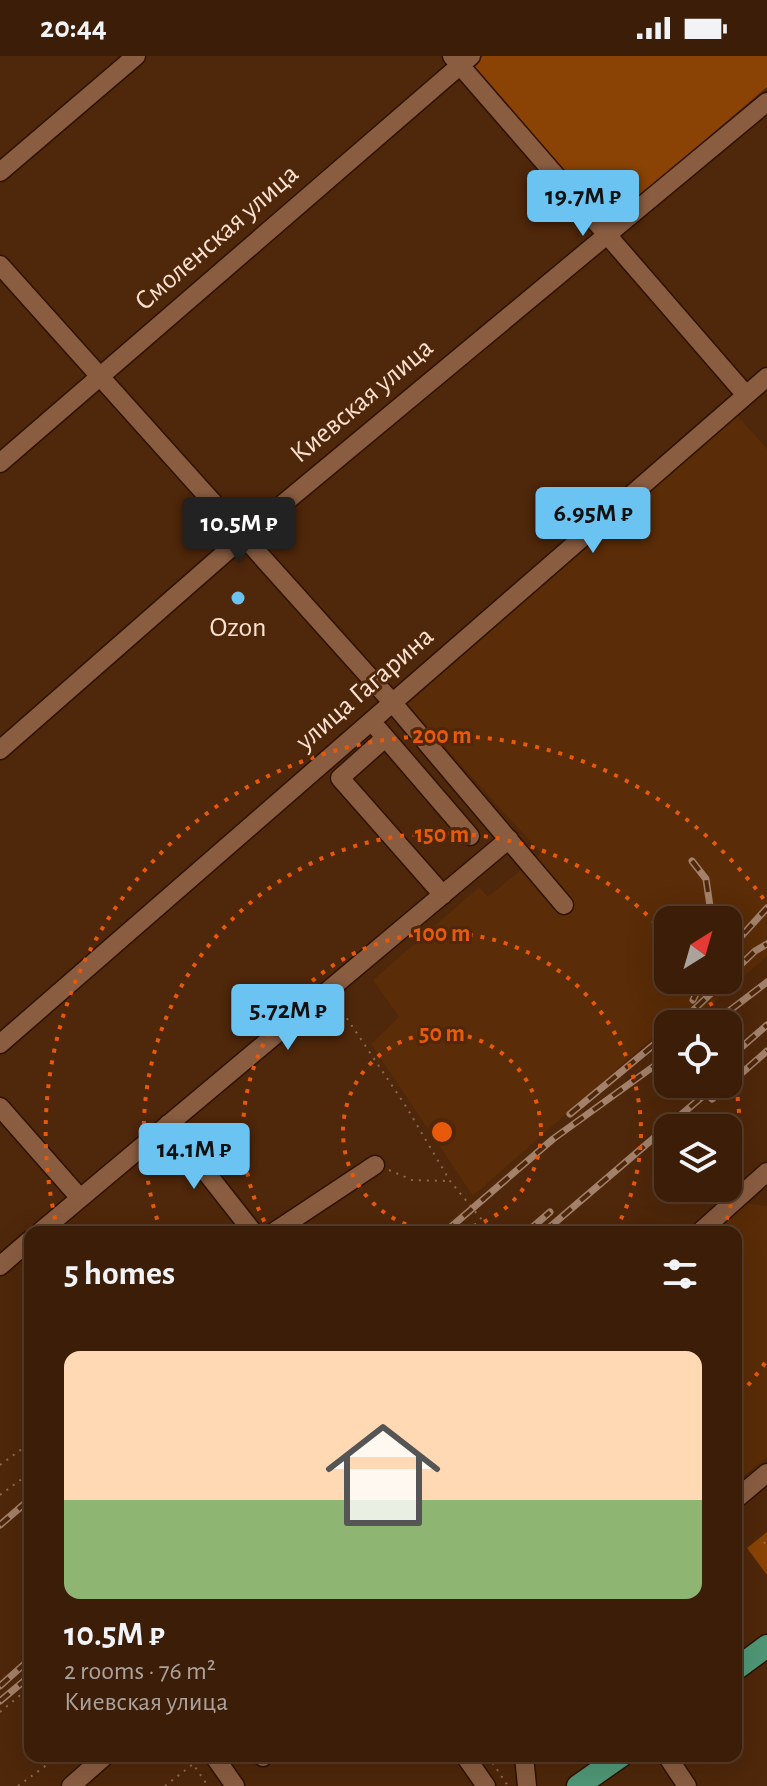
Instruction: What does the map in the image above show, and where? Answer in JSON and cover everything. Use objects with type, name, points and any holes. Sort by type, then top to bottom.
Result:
[{"type":"main road","points":[[742,1665],[767,1646]]},
{"type":"main road","points":[[578,1786],[612,1762]]},
{"type":"street","points":[[0,172],[136,56]]},
{"type":"street","points":[[461,59],[746,395]]},
{"type":"street","name":"Смоленская улица","points":[[0,463],[461,59]]},
{"type":"street","name":"Киевская улица","points":[[0,750],[242,538],[767,102]]},
{"type":"street","points":[[0,265],[392,702],[564,905]]},
{"type":"street","name":"улица Гагарина","points":[[0,1044],[767,377]]},
{"type":"street","points":[[370,721],[470,836]]},
{"type":"street","points":[[385,738],[340,778],[443,895]]},
{"type":"street","points":[[47,1226],[509,839]]},
{"type":"street","points":[[0,1107],[80,1198]]},
{"type":"street","points":[[168,1124],[248,1226]]},
{"type":"street","points":[[283,1226],[375,1165]]},
{"type":"street","points":[[707,1226],[767,1172]]},
{"type":"street","points":[[0,1266],[24,1245]]},
{"type":"street","points":[[742,1494],[767,1473]]},
{"type":"street","points":[[71,1786],[98,1762]]},
{"type":"street","points":[[218,1762],[235,1786]]},
{"type":"street","points":[[469,1762],[486,1786]]},
{"type":"street","points":[[525,1762],[527,1786]]},
{"type":"street","points":[[671,1762],[687,1786]]},
{"type":"path","points":[[332,996],[407,1108],[450,1181],[487,1226]]},
{"type":"path","points":[[375,1165],[412,1180],[450,1181]]},
{"type":"path","points":[[0,1465],[24,1447]]},
{"type":"path","points":[[0,1495],[24,1477]]},
{"type":"path","points":[[764,1542],[767,1546]]},
{"type":"path","points":[[0,1712],[24,1692]]},
{"type":"path","points":[[18,1786],[51,1762]]},
{"type":"path","points":[[492,1762],[508,1786]]},
{"type":"path","points":[[165,1786],[193,1764],[208,1786]]},
{"type":"shaded area","points":[[482,56],[767,56],[767,87],[608,223],[470,67]]},
{"type":"shaded area","points":[[737,415],[767,449],[767,956],[742,978],[742,906],[654,906],[654,994],[724,994],[706,1010],[654,1010],[654,1036],[473,1196],[371,1044],[399,1017],[373,980],[479,887],[488,897],[541,853],[406,705]]},
{"type":"shaded area","points":[[743,1203],[767,1206],[767,1457],[742,1478],[742,1226],[718,1226]]},
{"type":"shaded area","points":[[767,1532],[767,1575],[747,1548]]},
{"type":"railway","points":[[692,861],[706,879],[710,906]]},
{"type":"railway","points":[[742,936],[767,908]]},
{"type":"railway","points":[[742,964],[767,944]]},
{"type":"railway","points":[[730,1010],[767,982]]},
{"type":"railway","points":[[693,1000],[696,994]]},
{"type":"railway","points":[[694,1010],[710,994]]},
{"type":"railway","points":[[742,1047],[767,1025]]},
{"type":"railway","points":[[570,1114],[654,1045]]},
{"type":"railway","points":[[712,1099],[767,1051]]},
{"type":"railway","points":[[452,1226],[553,1139],[654,1066]]},
{"type":"railway","points":[[551,1226],[701,1098]]},
{"type":"railway","points":[[534,1226],[550,1212]]},
{"type":"railway","points":[[0,1525],[24,1504]]},
{"type":"railway","points":[[0,1686],[24,1664]]},
{"type":"railway","points":[[0,1701],[24,1681]]},
{"type":"place","name":"Ozon","points":[[238,598]]}]
